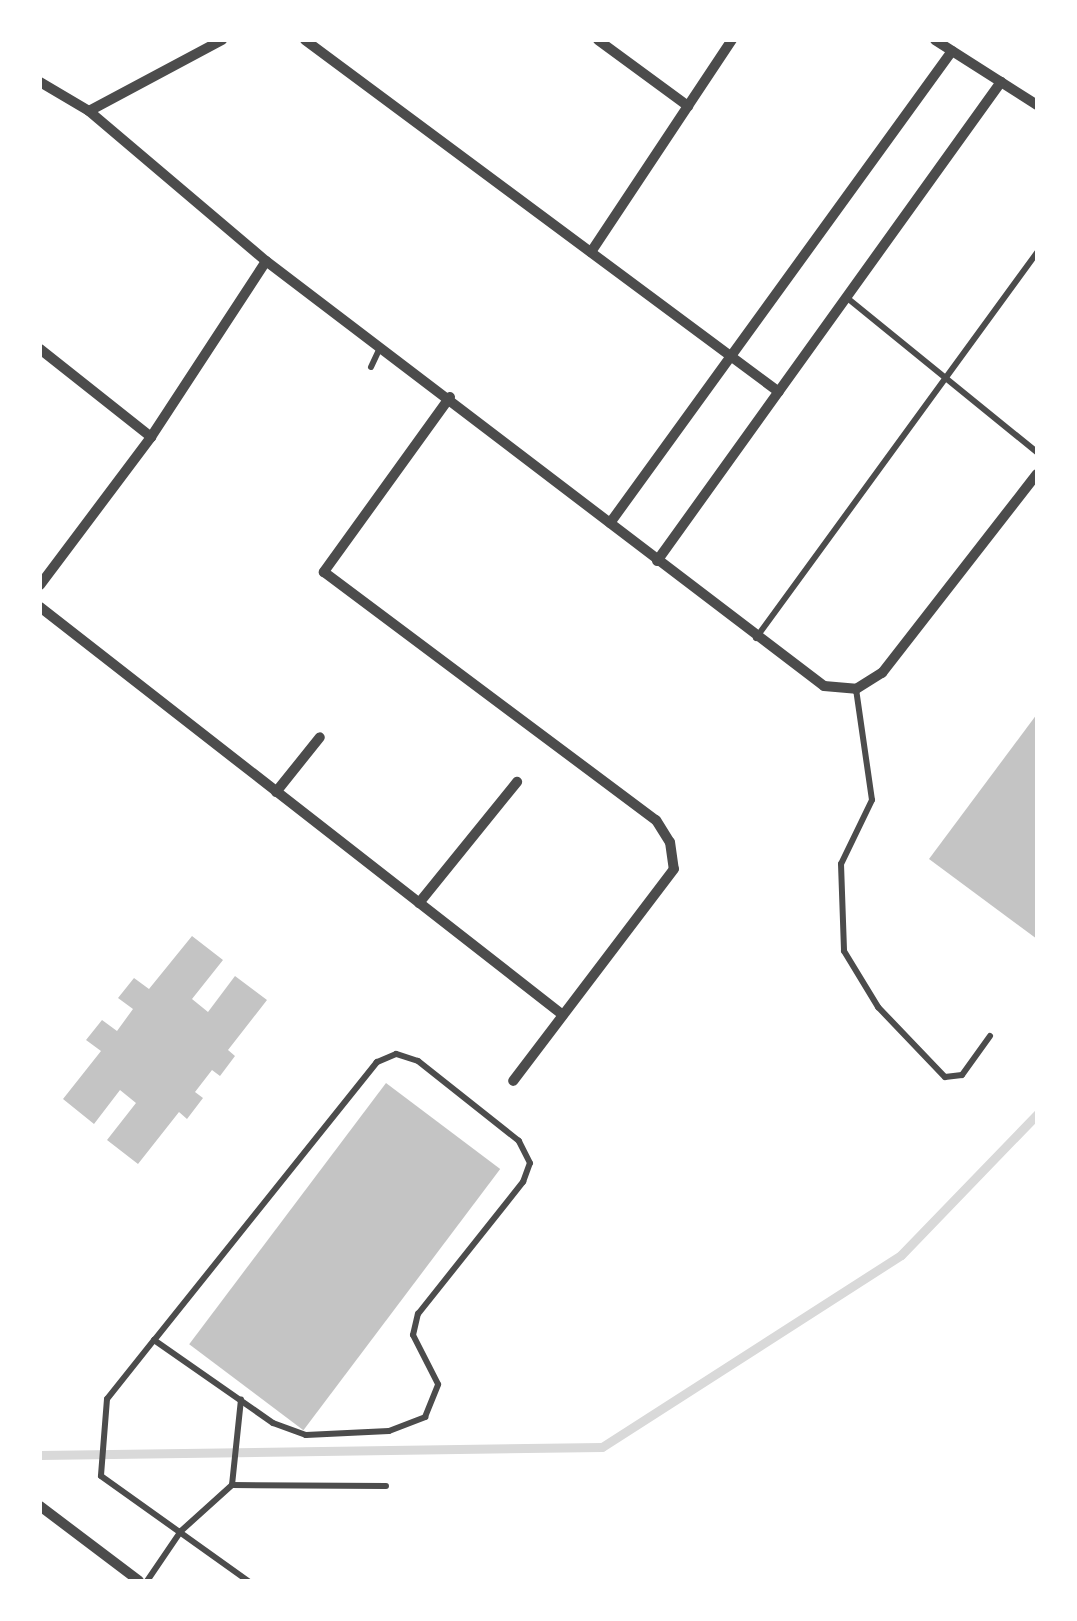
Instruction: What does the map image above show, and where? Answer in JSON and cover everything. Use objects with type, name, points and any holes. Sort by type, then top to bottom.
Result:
[{"type":"street","points":[[88,112],[222,40]]},
{"type":"street","points":[[306,40],[779,392]]},
{"type":"street","points":[[598,40],[688,106]]},
{"type":"street","points":[[592,252],[732,40]]},
{"type":"street","points":[[935,40],[1037,105]]},
{"type":"street","points":[[610,524],[952,50]]},
{"type":"street","points":[[40,82],[88,112],[266,261],[450,398],[755,639],[824,686],[856,689],[882,673],[1037,474]]},
{"type":"street","points":[[657,561],[1000,82]]},
{"type":"street","points":[[40,585],[151,437],[266,261]]},
{"type":"street","points":[[40,348],[151,437]]},
{"type":"street","points":[[450,398],[324,572],[656,820],[670,842],[674,869],[513,1081]]},
{"type":"street","points":[[40,607],[563,1015]]},
{"type":"street","points":[[276,792],[320,737]]},
{"type":"street","points":[[418,902],[517,782]]},
{"type":"street","points":[[40,1506],[139,1581]]},
{"type":"lane","points":[[755,639],[948,380],[1037,252]]},
{"type":"lane","points":[[846,298],[1037,452]]},
{"type":"lane","points":[[372,367],[381,346]]},
{"type":"lane","points":[[856,689],[872,800],[841,864],[844,951],[878,1007],[945,1077],[962,1075],[990,1036]]},
{"type":"lane","points":[[154,1340],[273,1423],[306,1434],[389,1431],[425,1417],[438,1384],[412,1335],[418,1314],[523,1182],[530,1163],[519,1141],[418,1061],[396,1054],[377,1062],[154,1340],[102,1414],[101,1476],[248,1581]]},
{"type":"lane","points":[[232,1484],[233,1432],[241,1399]]},
{"type":"lane","points":[[147,1581],[181,1532],[232,1484],[386,1486]]},
{"type":"building","points":[[1037,714],[1037,939],[929,859]]},
{"type":"building","points":[[192,936],[223,960],[192,999],[208,1012],[235,976],[267,1000],[228,1050],[235,1056],[220,1076],[212,1070],[195,1092],[203,1098],[187,1119],[179,1112],[138,1164],[107,1140],[136,1103],[120,1090],[94,1124],[63,1099],[101,1051],[86,1040],[102,1020],[117,1031],[133,1009],[118,998],[134,978],[149,989]]},
{"type":"building","points":[[386,1083],[500,1169],[303,1430],[189,1344]]},
{"type":"waterway","points":[[40,1455],[602,1447],[901,1255],[1037,1114]]}]
